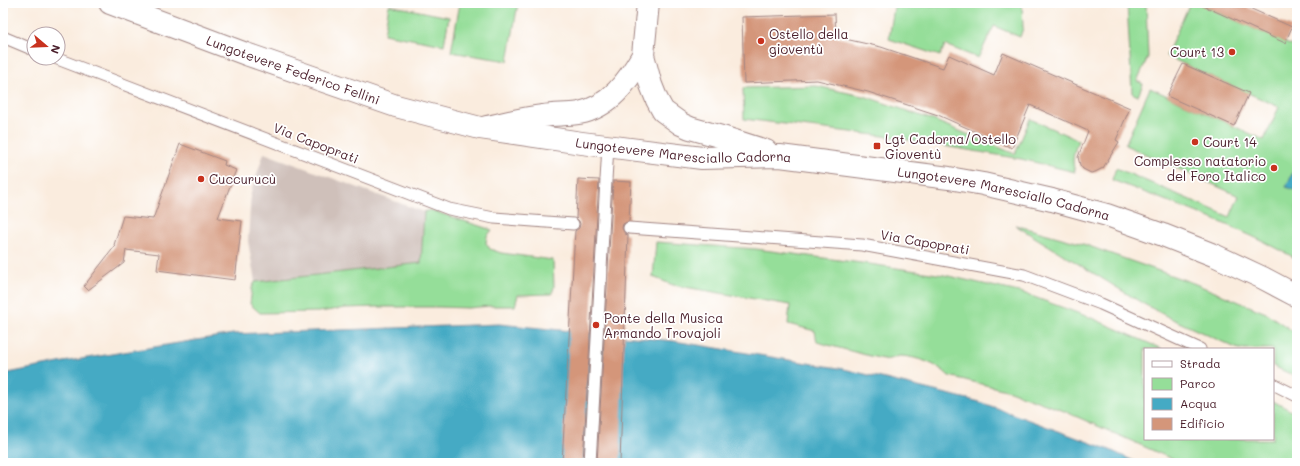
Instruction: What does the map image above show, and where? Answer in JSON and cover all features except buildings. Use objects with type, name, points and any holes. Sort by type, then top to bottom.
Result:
[{"type":"main road","name":"Lungotevere Federico Fellini","points":[[110,3],[246,54],[388,103],[480,128]]},
{"type":"main road","points":[[648,3],[643,55],[657,100],[669,116],[690,128],[780,156]]},
{"type":"main road","points":[[480,128],[543,116],[579,113],[599,106],[609,99],[626,82],[643,55]]},
{"type":"main road","name":"Lungotevere Maresciallo Cadorna","points":[[480,128],[702,158],[780,156],[949,178],[983,184],[1107,215],[1223,259],[1297,296]]},
{"type":"lane","points":[[3,37],[26,47]]},
{"type":"lane","name":"Via Capoprati","points":[[66,62],[449,209],[494,218],[574,224]]},
{"type":"lane","points":[[590,463],[608,146]]},
{"type":"lane","name":"Via Capoprati","points":[[629,228],[862,245],[1024,275],[1101,304],[1198,348]]},
{"type":"lane","points":[[1274,384],[1297,396]]},
{"type":"shaded area","points":[[264,153],[424,212],[421,263],[255,282],[248,241],[251,192]]},
{"type":"green space","points":[[460,3],[518,3],[508,61],[451,52]]},
{"type":"green space","points":[[1022,3],[1023,28],[1020,37],[994,26],[978,58],[945,45],[940,56],[889,39],[894,7]]},
{"type":"green space","points":[[1127,3],[1146,3],[1148,57],[1137,81],[1143,84],[1138,96],[1132,93]]},
{"type":"green space","points":[[1190,3],[1197,3],[1297,48],[1297,259],[1229,226],[1112,180],[1116,168],[1230,217],[1239,196],[1125,145],[1150,88],[1264,140],[1279,107],[1166,56]]},
{"type":"green space","points":[[389,5],[449,17],[444,45],[384,34]]},
{"type":"green space","points":[[816,86],[867,97],[933,120],[1015,154],[1030,119],[1078,140],[1073,160],[1075,172],[1021,159],[891,137],[744,119],[743,88]]},
{"type":"green space","points":[[430,210],[492,230],[487,236],[486,243],[490,249],[501,253],[553,260],[554,287],[552,294],[518,295],[515,306],[468,308],[376,307],[346,308],[319,312],[260,313],[250,304],[252,288],[255,282],[421,263],[424,212]]},
{"type":"green space","points":[[1015,225],[1083,244],[1193,283],[1266,313],[1297,334],[1297,377],[1274,366],[1274,348],[1236,348],[1170,318],[1142,303]]},
{"type":"green space","points":[[656,242],[756,249],[869,264],[944,275],[1023,293],[1094,319],[1160,348],[1144,348],[1144,440],[1274,440],[1274,402],[1297,414],[1297,463],[1181,463],[1064,411],[1010,391],[949,376],[939,368],[914,358],[901,356],[885,359],[817,342],[815,331],[788,324],[790,305],[673,285],[653,277]]},
{"type":"water","points":[[1297,163],[1297,191],[1286,187]]},
{"type":"water","points":[[499,324],[674,341],[844,369],[980,402],[1110,450],[1138,463],[3,463],[3,374],[69,361],[233,334]]},
{"type":"place","name":"Ostello della gioventù","points":[[761,41]]},
{"type":"place","name":"Court 13","points":[[1232,52]]},
{"type":"place","name":"Court 14","points":[[1195,142]]},
{"type":"place","name":"Lgt Cadorna/Ostello Gioventù","points":[[877,146]]},
{"type":"place","name":"Complesso natatorio del Foro Italico","points":[[1274,168]]},
{"type":"place","name":"Cuccurucù","points":[[201,179]]},
{"type":"place","name":"Ponte della Musica Armando Trovajoli","points":[[596,325]]}]
